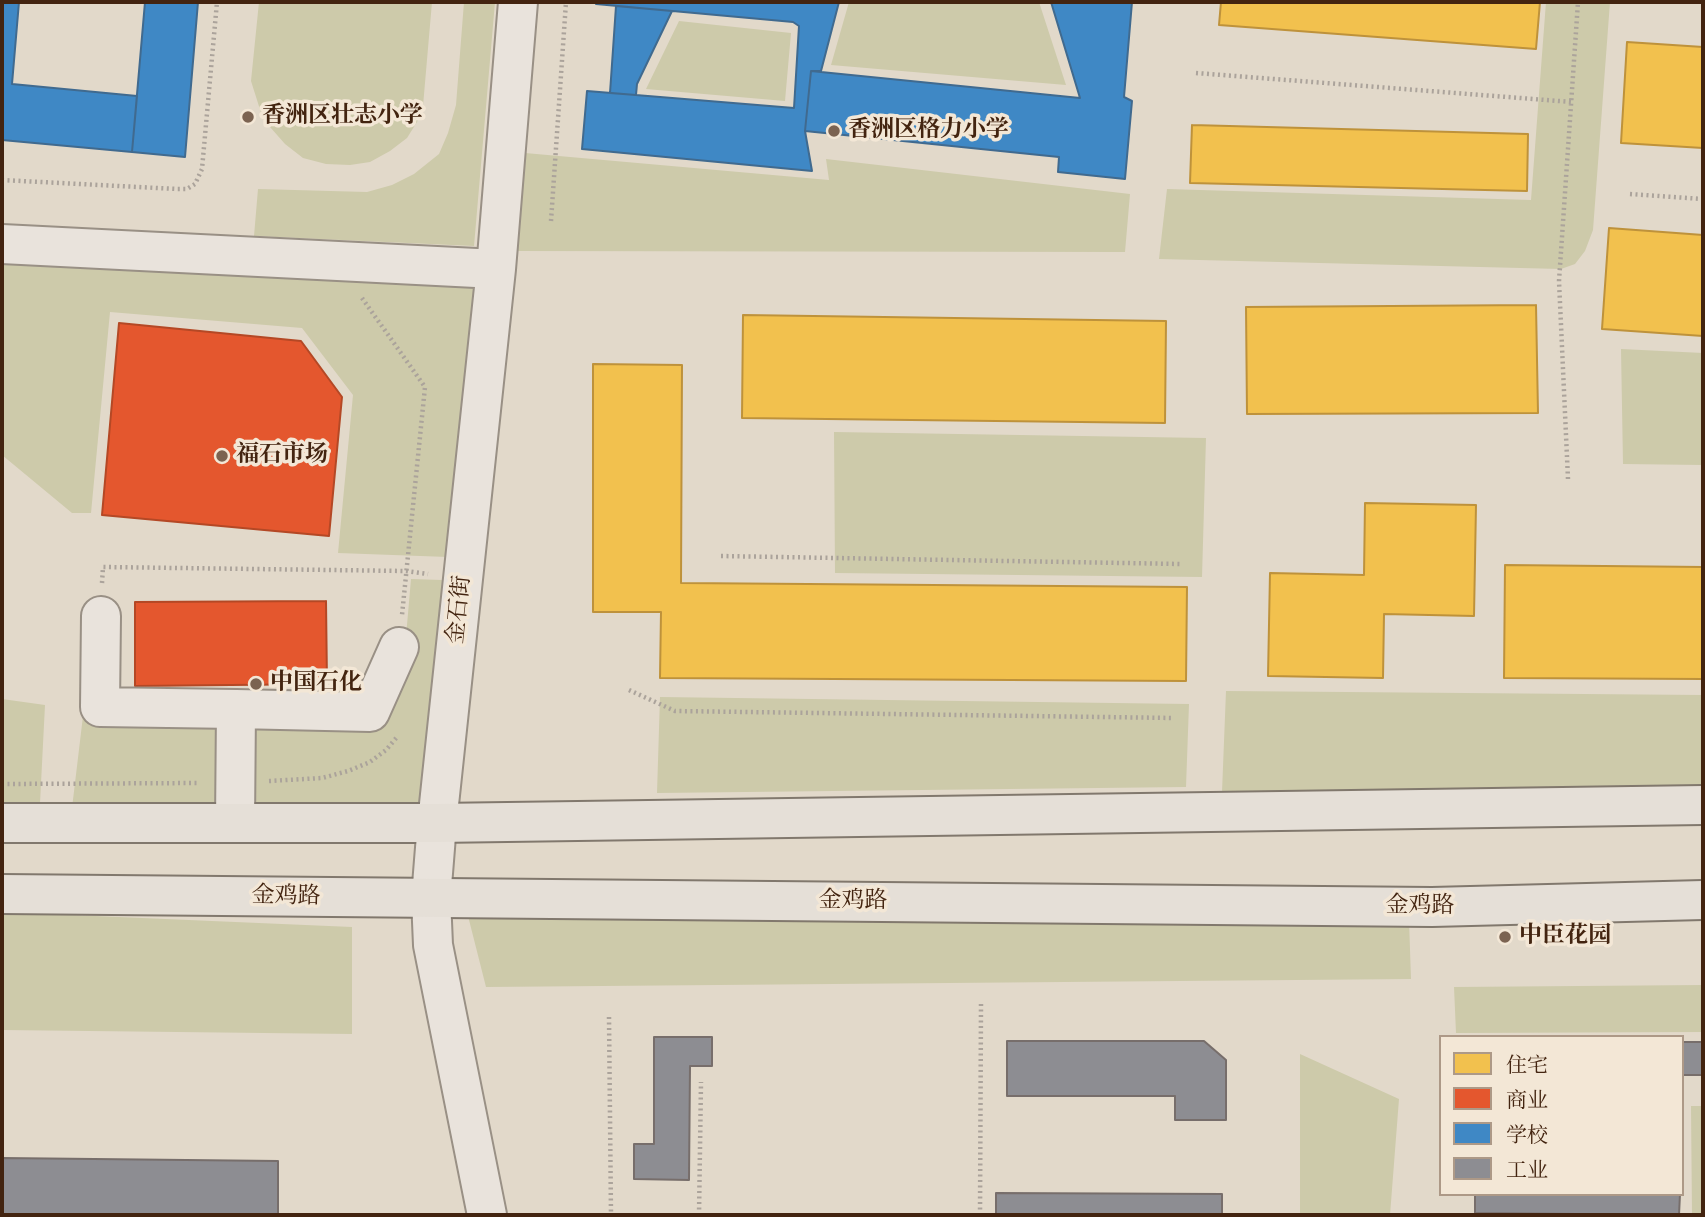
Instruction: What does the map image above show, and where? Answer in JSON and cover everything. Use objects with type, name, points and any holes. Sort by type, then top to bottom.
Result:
[{"type":"main road","points":[[2,823],[437,823],[1703,805]]},
{"type":"main road","name":"金鸡路","points":[[2,894],[1432,907],[1703,900]]},
{"type":"street","name":"金石街","points":[[486,1215],[433,945],[431,898],[496,269],[518,2]]},
{"type":"street","points":[[2,244],[496,269]]},
{"type":"street","points":[[101,616],[100,707],[370,712],[399,647]]},
{"type":"street","points":[[235,823],[236,709]]},
{"type":"path","points":[[2,180],[177,190],[187,189],[195,184],[202,169],[217,2]]},
{"type":"path","points":[[551,221],[566,2]]},
{"type":"path","points":[[1568,479],[1559,281],[1578,2]]},
{"type":"path","points":[[1196,73],[1572,102]]},
{"type":"path","points":[[1630,194],[1703,199]]},
{"type":"path","points":[[362,299],[425,387],[399,647]]},
{"type":"path","points":[[722,556],[1181,564]]},
{"type":"path","points":[[101,616],[103,567],[406,571]]},
{"type":"path","points":[[629,690],[676,711],[1174,718]]},
{"type":"path","points":[[2,784],[235,783],[322,778],[370,762],[386,750],[401,729]]},
{"type":"path","points":[[980,1215],[981,1004]]},
{"type":"path","points":[[609,1017],[611,1215]]},
{"type":"path","points":[[699,1215],[701,1082]]},
{"type":"shaded area","points":[[259,2],[432,2],[423,106],[407,138],[370,162],[350,165],[326,164],[303,158],[285,144],[263,119],[251,81]]},
{"type":"shaded area","points":[[464,2],[495,2],[474,246],[254,236],[258,189],[367,192],[392,185],[414,174],[439,154],[456,105]]},
{"type":"shaded area","points":[[849,2],[1039,2],[1066,85],[831,65]]},
{"type":"shaded area","points":[[1546,2],[1610,2],[1593,230],[1585,251],[1575,264],[1561,269],[1159,259],[1167,189],[1531,200]]},
{"type":"shaded area","points":[[679,21],[791,33],[785,101],[646,89]]},
{"type":"shaded area","points":[[525,153],[829,180],[826,159],[1130,194],[1125,252],[513,251]]},
{"type":"shaded area","points":[[2,256],[481,285],[448,557],[338,553],[353,395],[302,328],[110,312],[91,513],[72,513],[2,455]]},
{"type":"shaded area","points":[[1621,349],[1703,353],[1703,465],[1623,464]]},
{"type":"shaded area","points":[[834,432],[1206,438],[1202,577],[835,573]]},
{"type":"shaded area","points":[[411,579],[442,580],[425,810],[240,809],[241,716],[374,717],[405,648]]},
{"type":"shaded area","points":[[1226,691],[1703,695],[1703,788],[1222,792]]},
{"type":"shaded area","points":[[660,697],[1189,704],[1186,787],[657,793]]},
{"type":"shaded area","points":[[2,699],[45,705],[40,803],[2,803]]},
{"type":"shaded area","points":[[83,716],[226,717],[223,806],[72,808]]},
{"type":"shaded area","points":[[2,912],[352,927],[352,1034],[2,1030]]},
{"type":"shaded area","points":[[467,912],[1409,920],[1411,979],[486,987]]},
{"type":"shaded area","points":[[1703,985],[1703,1032],[1456,1033],[1454,987]]},
{"type":"shaded area","points":[[1300,1054],[1399,1099],[1390,1215],[1300,1215]]},
{"type":"shaded area","points":[[1691,1106],[1703,1106],[1703,1215],[1692,1215]]},
{"type":"building: 住宅","points":[[1221,2],[1540,2],[1536,49],[1219,25]]},
{"type":"building: 住宅","points":[[1627,42],[1703,47],[1703,148],[1621,143]]},
{"type":"building: 住宅","points":[[1192,125],[1528,134],[1527,191],[1190,183]]},
{"type":"building: 住宅","points":[[1609,228],[1703,235],[1703,336],[1602,329]]},
{"type":"building: 住宅","points":[[1536,305],[1538,413],[1247,414],[1246,307]]},
{"type":"building: 住宅","points":[[743,315],[1166,321],[1165,423],[742,418]]},
{"type":"building: 住宅","points":[[593,364],[682,365],[681,583],[1187,587],[1186,681],[660,678],[661,612],[593,612]]},
{"type":"building: 住宅","points":[[1365,503],[1476,505],[1474,616],[1384,614],[1383,678],[1268,676],[1270,573],[1364,575]]},
{"type":"building: 住宅","points":[[1505,565],[1703,567],[1703,679],[1504,678]]},
{"type":"building: 商业","name":"福石市场","points":[[119,323],[301,341],[342,397],[329,536],[102,515]]},
{"type":"building: 商业","points":[[326,601],[327,684],[135,686],[135,602]]},
{"type":"building: 学校","points":[[2,2],[19,2],[12,84],[137,96],[132,152],[2,140]]},
{"type":"building: 学校","points":[[145,2],[198,2],[185,157],[132,152]]},
{"type":"building: 学校","points":[[596,2],[839,2],[821,71],[811,71],[805,131],[812,171],[582,149],[587,91],[794,108],[799,26],[793,22]]},
{"type":"building: 学校","points":[[1051,2],[1132,2],[1124,97],[1132,101],[1125,179],[1058,172],[1059,157],[805,131],[811,71],[1080,98]]},
{"type":"building: 学校","points":[[616,6],[672,11],[637,84],[636,95],[610,93]]},
{"type":"building: 工业","points":[[654,1037],[712,1037],[712,1066],[690,1066],[689,1180],[634,1179],[634,1144],[654,1144]]},
{"type":"building: 工业","points":[[1007,1041],[1204,1041],[1226,1060],[1226,1120],[1175,1120],[1175,1096],[1007,1096]]},
{"type":"building: 工业","points":[[1684,1042],[1703,1042],[1703,1075],[1684,1075]]},
{"type":"building: 工业","points":[[2,1158],[278,1161],[278,1215],[2,1215]]},
{"type":"building: 工业","points":[[996,1193],[1222,1194],[1222,1215],[996,1215]]},
{"type":"building: 工业","points":[[1475,1196],[1680,1196],[1679,1215],[1475,1213]]},
{"type":"place","name":"香洲区壮志小学","points":[[248,117]]},
{"type":"place","name":"香洲区格力小学","points":[[834,131]]},
{"type":"place","name":"福石市场","points":[[222,456]]},
{"type":"place","name":"中国石化","points":[[256,684]]},
{"type":"place","name":"中臣花园","points":[[1505,937]]}]
